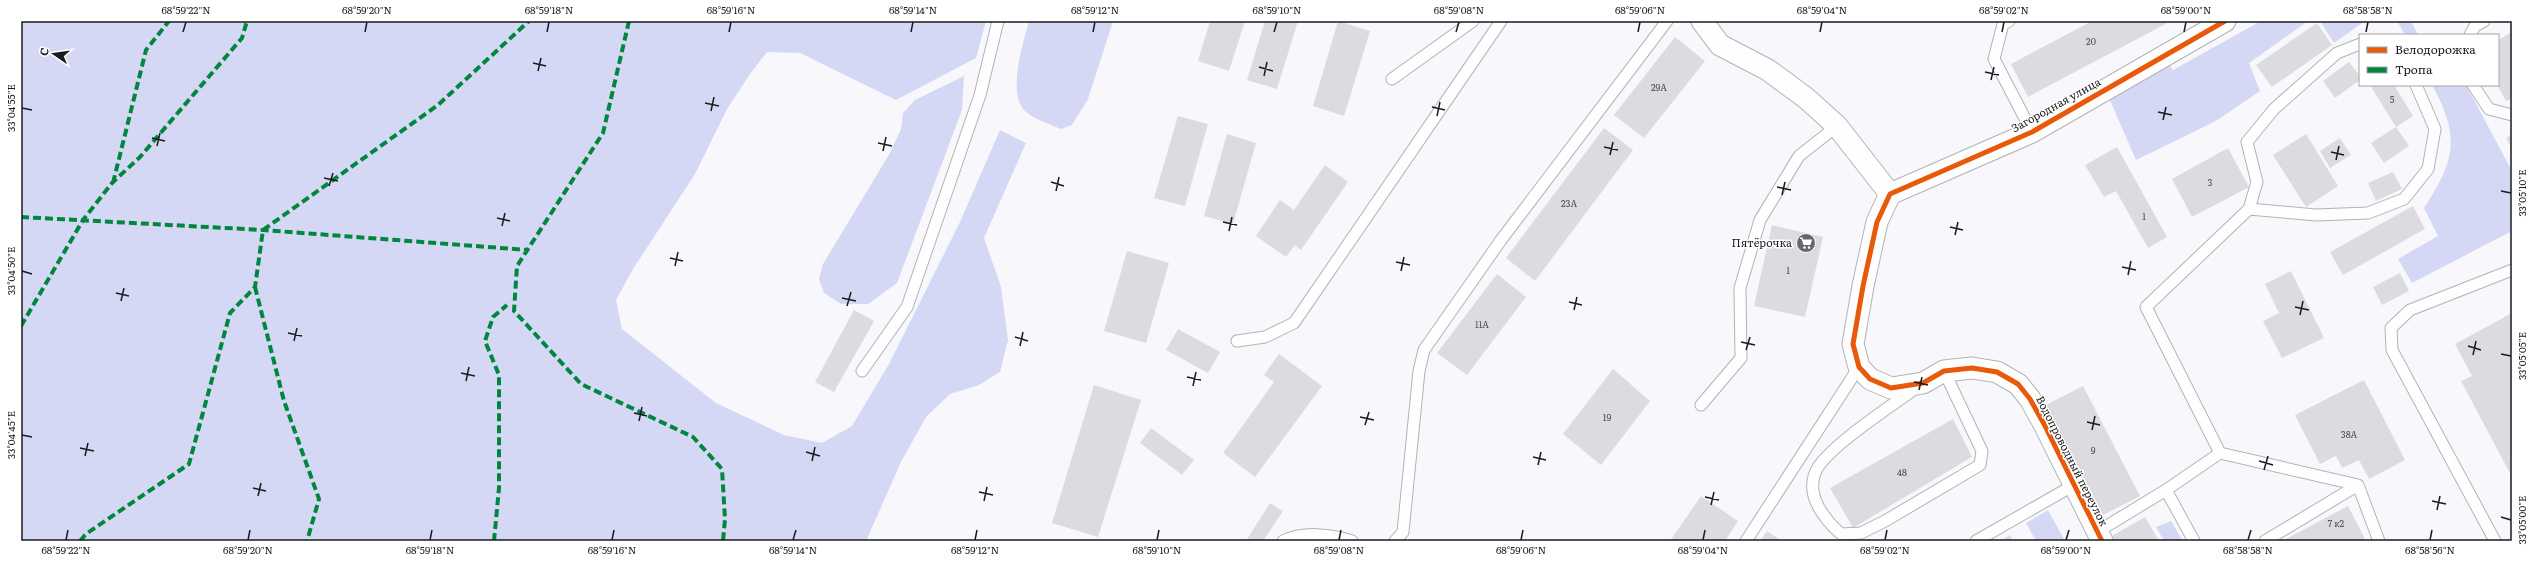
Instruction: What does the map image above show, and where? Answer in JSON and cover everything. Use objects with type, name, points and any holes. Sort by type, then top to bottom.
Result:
[{"type":"street","points":[[1702,21],[1720,45],[1768,70],[1806,98],[1837,126],[1890,194],[1877,222],[1863,286],[1853,344],[1859,367]]},
{"type":"street","name":"Загородная улица","points":[[1890,194],[2032,132],[2225,21]]},
{"type":"street","name":"Водопроводный переулок","points":[[1859,367],[1870,379],[1892,388],[1923,383],[1944,371],[1972,368],[1997,372],[2018,384],[2034,405],[2099,536]]},
{"type":"lane","points":[[862,371],[907,307],[980,95],[998,21]]},
{"type":"lane","points":[[1392,79],[1473,21]]},
{"type":"lane","points":[[1237,341],[1265,337],[1294,323],[1501,21]]},
{"type":"lane","points":[[1395,541],[1403,532],[1419,370],[1424,350],[1501,240],[1667,21]]},
{"type":"lane","points":[[2009,21],[2003,24],[1994,59],[2032,132]]},
{"type":"lane","points":[[2470,34],[2474,26],[2484,21]]},
{"type":"lane","points":[[2220,453],[2146,307],[2249,209],[2257,182],[2247,142],[2274,109],[2337,53],[2359,44]]},
{"type":"lane","points":[[2249,209],[2316,215],[2368,213],[2404,199],[2428,169],[2435,129],[2416,86]]},
{"type":"lane","points":[[2474,86],[2488,109],[2512,115]]},
{"type":"lane","points":[[1701,405],[1741,358],[1740,288],[1760,220],[1799,156],[1837,126]]},
{"type":"lane","points":[[2495,541],[2392,350],[2391,328],[2410,310],[2512,270]]},
{"type":"lane","points":[[1746,541],[1859,367]]},
{"type":"lane","points":[[1923,383],[1833,450],[1815,472],[1813,496],[1828,523],[1841,534],[1861,533],[1885,521],[1980,465],[1982,451],[1944,371]]},
{"type":"lane","points":[[2099,536],[2220,453],[2358,485]]},
{"type":"lane","points":[[1976,541],[2074,485]]},
{"type":"lane","points":[[2265,541],[2358,485]]},
{"type":"lane","points":[[2358,485],[2379,541]]},
{"type":"lane","points":[[2166,490],[2194,541]]},
{"type":"lane","points":[[1283,541],[1292,536],[1334,535],[1352,541]]},
{"type":"shaded area","points":[[21,21],[986,21],[976,58],[896,100],[800,53],[767,52],[750,74],[727,109],[695,174],[633,269],[616,300],[622,329],[716,403],[784,435],[822,443],[852,426],[889,364],[960,222],[1000,130],[1026,143],[984,238],[1001,287],[1008,340],[1000,372],[979,385],[950,394],[926,417],[901,462],[866,541],[21,541]]},
{"type":"shaded area","points":[[1029,21],[1113,21],[1088,99],[1072,125],[1061,129],[1033,117],[1025,111],[1020,103],[1017,93],[1020,55]]},
{"type":"shaded area","points":[[2261,21],[2308,21],[2249,63],[2260,91],[2216,121],[2136,160],[2109,98],[2167,62],[2173,70]]},
{"type":"shaded area","points":[[2320,21],[2365,21],[2334,43]]},
{"type":"shaded area","points":[[2397,21],[2411,21],[2418,34],[2404,34]]},
{"type":"shaded area","points":[[964,76],[962,110],[897,283],[868,304],[841,304],[824,293],[819,279],[823,264],[890,153],[901,129],[903,113],[915,100]]},
{"type":"shaded area","points":[[2432,86],[2467,86],[2512,171],[2512,231],[2412,283],[2398,259],[2438,236],[2424,208],[2443,176],[2448,161],[2450,134],[2447,119]]},
{"type":"shaded area","points":[[2048,510],[2065,541],[2036,541],[2026,523]]},
{"type":"shaded area","points":[[2171,521],[2183,541],[2164,541],[2156,527]]},
{"type":"building","points":[[1210,21],[1245,21],[1229,71],[1198,61]]},
{"type":"building","points":[[1265,21],[1298,21],[1277,89],[1247,80]]},
{"type":"building","points":[[1338,21],[1370,31],[1344,116],[1313,106]]},
{"type":"building","points":[[2092,21],[2171,21],[2028,97],[2011,64]]},
{"type":"building","points":[[2317,23],[2332,45],[2272,87],[2256,65]]},
{"type":"building","points":[[2512,32],[2512,98],[2506,101],[2498,86],[2499,86],[2499,39]]},
{"type":"building","points":[[1675,37],[1705,61],[1644,138],[1614,115]]},
{"type":"building","points":[[2349,62],[2359,75],[2359,81],[2335,98],[2323,81]]},
{"type":"building","points":[[2371,86],[2395,86],[2413,116],[2396,127]]},
{"type":"building","points":[[1178,116],[1208,124],[1185,206],[1154,198]]},
{"type":"building","points":[[2396,127],[2409,146],[2384,163],[2371,143]]},
{"type":"building","points":[[1604,128],[1633,150],[1535,281],[1506,258]]},
{"type":"building","points":[[1227,134],[1256,143],[1233,224],[1204,216]]},
{"type":"building","points":[[2306,134],[2338,186],[2306,207],[2273,155]]},
{"type":"building","points":[[2512,135],[2512,149],[2506,138]]},
{"type":"building","points":[[2340,138],[2351,155],[2330,168],[2320,151]]},
{"type":"building","points":[[2117,147],[2167,237],[2148,248],[2116,191],[2104,197],[2085,165]]},
{"type":"building","points":[[2228,148],[2249,187],[2192,217],[2172,179]]},
{"type":"building","points":[[1325,165],[1348,182],[1301,250],[1295,245],[1286,257],[1256,236],[1280,200],[1294,210]]},
{"type":"building","points":[[2393,172],[2402,189],[2376,201],[2368,183]]},
{"type":"building","points":[[2413,206],[2425,229],[2343,275],[2330,252]]},
{"type":"building","points":[[1772,225],[1823,237],[1805,317],[1754,306]]},
{"type":"building","points":[[1127,251],[1169,263],[1146,343],[1104,331]]},
{"type":"building","points":[[2291,271],[2324,338],[2282,358],[2263,321],[2279,313],[2265,284]]},
{"type":"building","points":[[2400,273],[2409,291],[2382,305],[2373,287]]},
{"type":"building","points":[[1497,274],[1526,297],[1467,375],[1437,353]]},
{"type":"building","points":[[854,310],[874,321],[834,392],[815,382]]},
{"type":"building","points":[[2512,313],[2512,477],[2461,381],[2472,376],[2455,344]]},
{"type":"building","points":[[1178,329],[1220,352],[1208,373],[1166,350]]},
{"type":"building","points":[[1279,354],[1322,386],[1255,477],[1223,453],[1274,382],[1264,375]]},
{"type":"building","points":[[1613,369],[1650,401],[1601,465],[1563,434]]},
{"type":"building","points":[[2364,380],[2405,460],[2369,479],[2359,460],[2342,468],[2336,456],[2320,464],[2295,415]]},
{"type":"building","points":[[1094,385],[1141,400],[1098,537],[1052,523]]},
{"type":"building","points":[[2083,386],[2140,496],[2103,515],[2046,405]]},
{"type":"building","points":[[1953,419],[1972,457],[1853,528],[1830,488]]},
{"type":"building","points":[[1151,428],[1194,460],[1182,475],[1140,443]]},
{"type":"building","points":[[1701,496],[1738,521],[1725,541],[1670,541]]},
{"type":"building","points":[[1270,503],[1283,511],[1263,541],[1246,541]]},
{"type":"building","points":[[2348,506],[2366,541],[2282,541]]},
{"type":"building","points":[[2145,517],[2159,541],[2112,541],[2110,537]]},
{"type":"building","points":[[1767,531],[1782,541],[1760,541]]},
{"type":"building","points":[[2010,535],[2013,541],[2000,541]]},
{"type":"marked path","points":[[113,183],[146,50],[169,21]]},
{"type":"marked path","points":[[21,326],[83,220],[112,183],[140,157],[242,38],[247,21]]},
{"type":"marked path","points":[[80,541],[86,534],[189,464],[230,313],[255,287],[263,230],[438,105],[529,21]]},
{"type":"marked path","points":[[629,21],[603,133],[517,266],[514,311],[581,384],[693,437],[722,469],[725,519],[723,541]]},
{"type":"marked path","points":[[21,217],[263,230],[528,250]]},
{"type":"marked path","points":[[255,287],[284,401],[319,499],[307,541]]},
{"type":"marked path","points":[[494,541],[499,488],[499,375],[485,341],[493,317],[507,305]]},
{"type":"cycle path","points":[[2102,541],[2044,424],[2030,399],[2018,384],[1997,372],[1972,368],[1944,371],[1923,383],[1891,388],[1870,379],[1859,367],[1853,344],[1863,286],[1877,222],[1890,194],[2032,132],[2225,21]]},
{"type":"place","name":"Пятёрочка","points":[[1806,243]]}]
